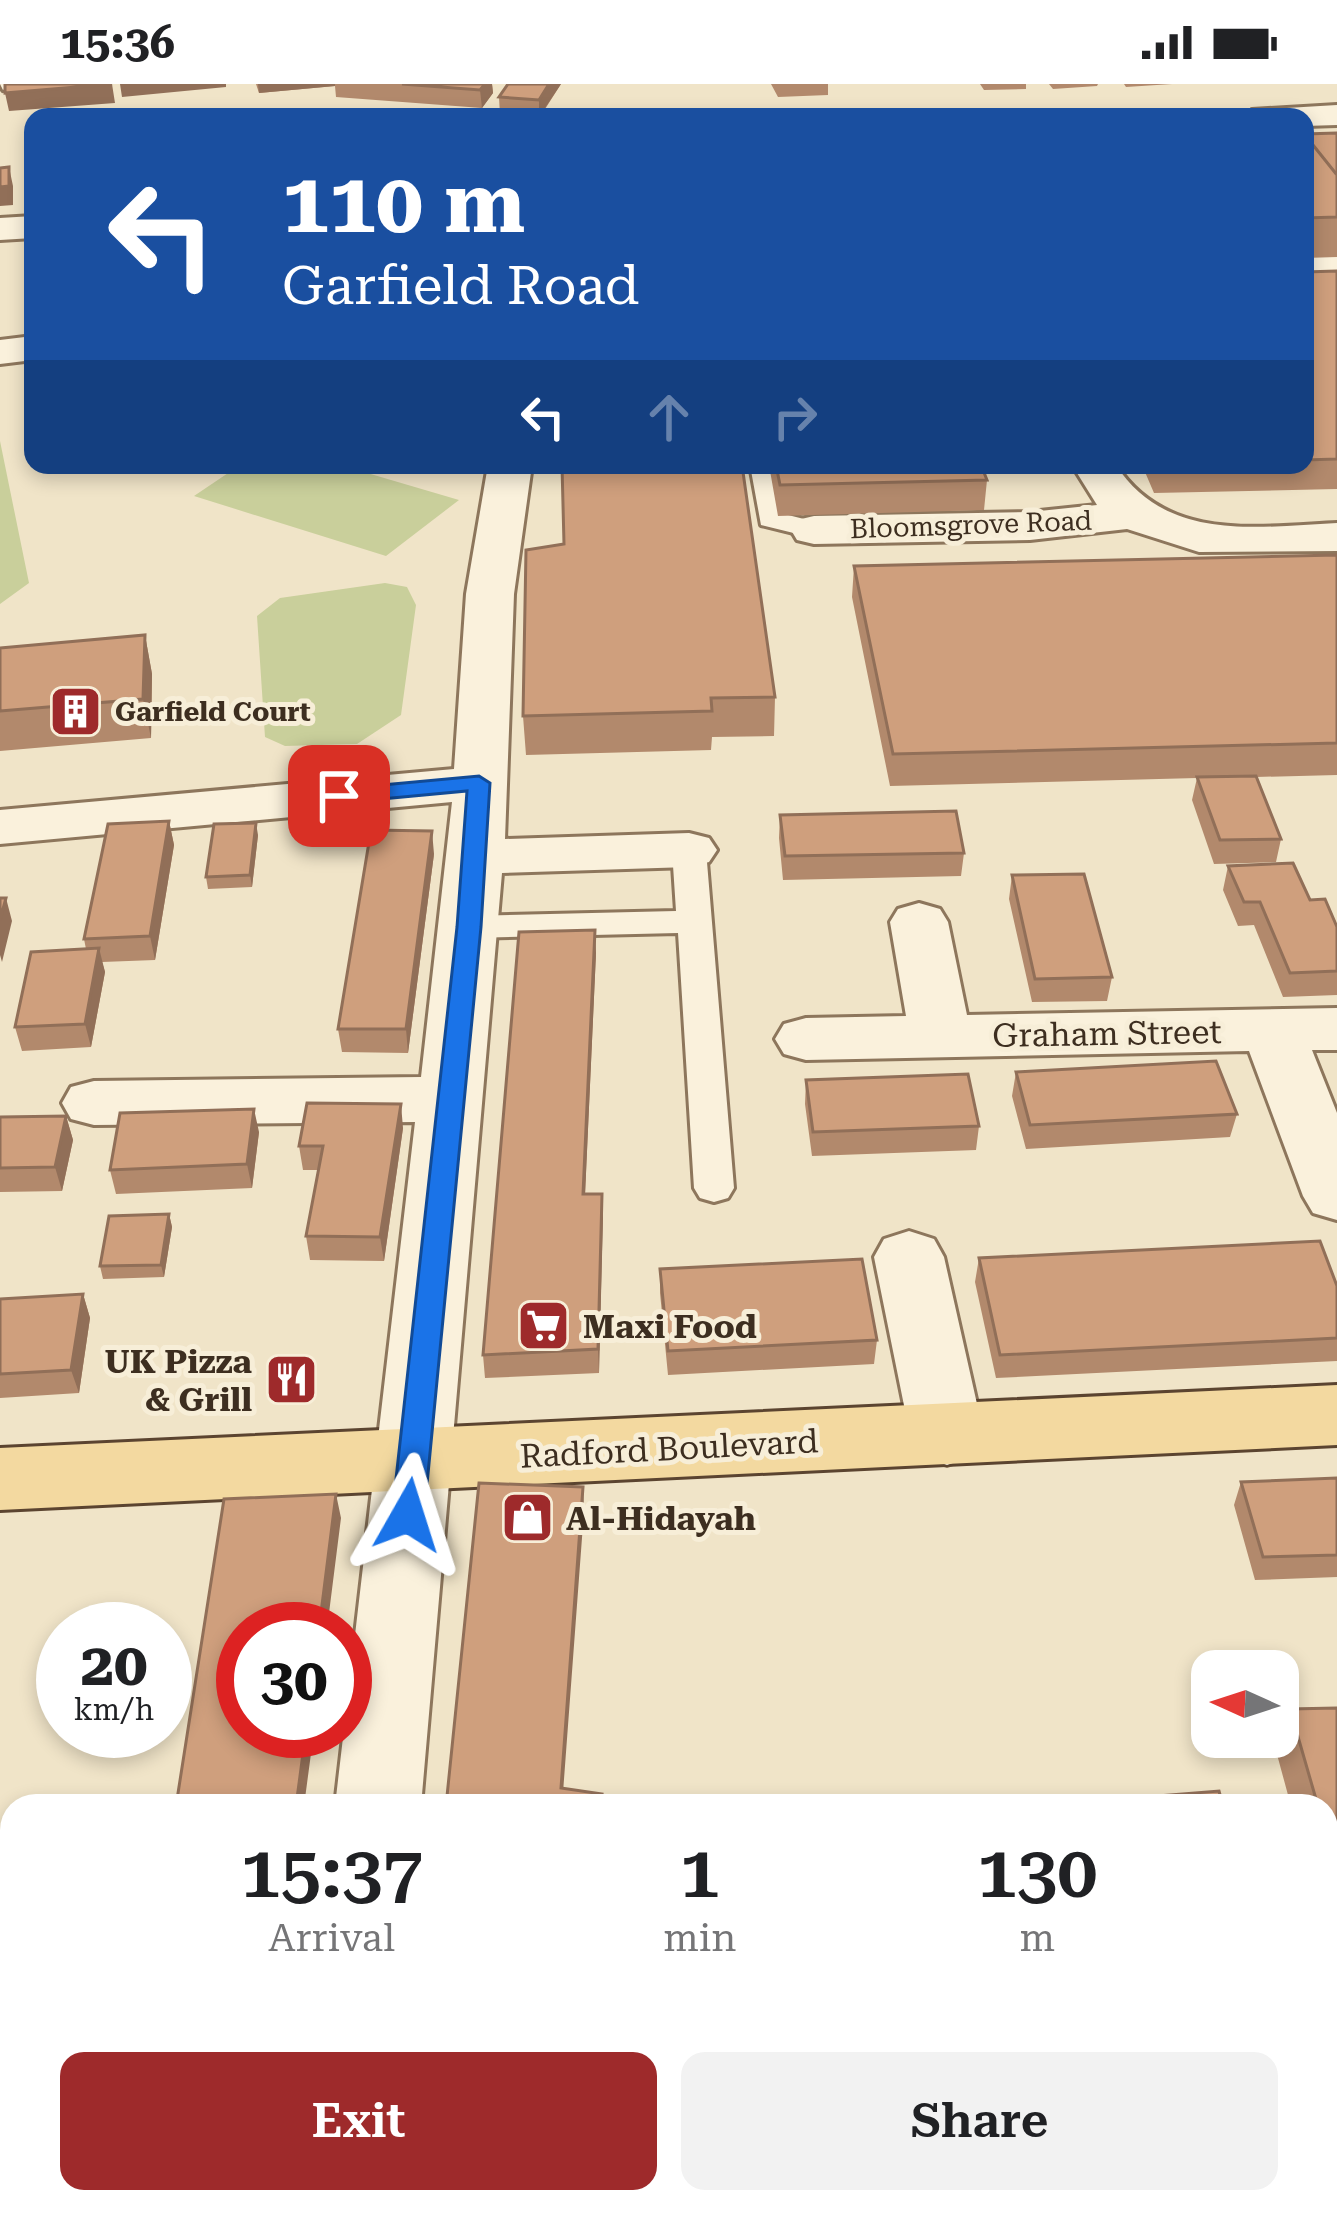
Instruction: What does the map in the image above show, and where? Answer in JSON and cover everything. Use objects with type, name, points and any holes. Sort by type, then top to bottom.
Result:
[{"type":"main road","name":"Radford Boulevard","points":[[0,1479],[1337,1415]]},
{"type":"street","points":[[379,1794],[476,857],[490,594],[509,474]]},
{"type":"street","name":"Bloomsgrove Road","points":[[1100,474],[1128,515]]},
{"type":"street","name":"Bloomsgrove Road","points":[[814,530],[1030,526],[1128,515],[1188,536],[1226,541],[1337,537]]},
{"type":"street","points":[[0,827],[479,783]]},
{"type":"street","points":[[476,857],[689,850]]},
{"type":"street","points":[[919,922],[940,1035]]},
{"type":"street","name":"Graham Street","points":[[806,1039],[1337,1029]]},
{"type":"street","points":[[1273,1031],[1337,1196]]},
{"type":"street","points":[[94,1102],[166,1077],[450,1099]]},
{"type":"street","points":[[909,1257],[947,1435]]},
{"type":"lane","points":[[764,474],[771,519],[814,530]]},
{"type":"lane","points":[[689,850],[714,1188]]},
{"type":"lane","points":[[469,927],[692,922]]},
{"type":"green space","points":[[0,441],[29,583],[0,604]]},
{"type":"green space","points":[[227,474],[371,474],[459,500],[386,556],[194,496]]},
{"type":"green space","points":[[385,583],[407,587],[416,605],[401,715],[357,744],[285,746],[265,737],[257,616],[280,598]]},
{"type":"building","points":[[5,84],[112,84],[5,93]]},
{"type":"building","points":[[402,84],[485,84],[480,90]]},
{"type":"building","points":[[508,84],[549,84],[539,100],[499,97]]},
{"type":"building","points":[[1337,133],[1337,175],[1314,146],[1314,134]]},
{"type":"building","points":[[1314,146],[1337,175],[1337,217],[1314,218]]},
{"type":"building","points":[[9,167],[9,186],[0,187],[0,168]]},
{"type":"building","points":[[1337,271],[1337,459],[1314,460],[1314,272]]},
{"type":"building","points":[[562,474],[743,474],[775,697],[711,698],[712,711],[523,716],[526,550],[564,544]]},
{"type":"building","points":[[778,474],[985,474],[987,480],[780,485]]},
{"type":"building","points":[[1337,555],[1337,743],[893,754],[854,566]]},
{"type":"building","points":[[145,635],[143,699],[0,711],[0,648]]},
{"type":"building","points":[[1256,776],[1281,839],[1220,840],[1197,777]]},
{"type":"building","points":[[956,811],[964,853],[785,856],[780,815]]},
{"type":"building","points":[[169,821],[150,936],[84,939],[108,824]]},
{"type":"building","points":[[256,823],[250,875],[206,877],[214,824]]},
{"type":"building","points":[[371,830],[432,831],[406,1029],[338,1029]]},
{"type":"building","points":[[1293,863],[1310,900],[1325,899],[1337,927],[1337,971],[1290,973],[1260,902],[1244,902],[1228,866]]},
{"type":"building","points":[[1084,874],[1112,977],[1035,979],[1012,875]]},
{"type":"building","points":[[595,930],[583,1194],[602,1194],[598,1349],[483,1355],[519,932]]},
{"type":"building","points":[[99,948],[85,1024],[15,1027],[31,952]]},
{"type":"building","points":[[1216,1061],[1237,1114],[1030,1125],[1016,1072]]},
{"type":"building","points":[[968,1074],[979,1126],[813,1132],[806,1080]]},
{"type":"building","points":[[307,1103],[401,1104],[380,1237],[306,1236],[323,1146],[299,1146]]},
{"type":"building","points":[[254,1109],[247,1164],[110,1170],[120,1113]]},
{"type":"building","points":[[66,1116],[55,1167],[0,1168],[0,1117]]},
{"type":"building","points":[[169,1214],[161,1265],[100,1266],[109,1216]]},
{"type":"building","points":[[1320,1241],[1337,1286],[1337,1338],[1000,1355],[979,1258]]},
{"type":"building","points":[[862,1259],[877,1340],[668,1351],[660,1269]]},
{"type":"building","points":[[83,1294],[71,1370],[0,1374],[0,1299]]},
{"type":"building","points":[[1337,1478],[1337,1555],[1263,1557],[1241,1482]]},
{"type":"building","points":[[479,1483],[583,1487],[561,1788],[602,1794],[447,1794]]},
{"type":"building","points":[[336,1494],[322,1602],[216,1602],[216,1758],[302,1758],[298,1794],[178,1794],[184,1758],[192,1758],[192,1704],[224,1499]]},
{"type":"building","points":[[1337,1708],[1337,1794],[1315,1794],[1299,1740],[1299,1709]]},
{"type":"place","name":"Garfield Court","points":[[76,712]]},
{"type":"place","name":"Maxi Food","points":[[544,1326]]},
{"type":"place","name":"UK Pizza & Grill","points":[[291,1380]]},
{"type":"place","name":"Al-Hidayah","points":[[527,1518]]},
{"type":"route","points":[[339,796],[479,783],[469,927],[408,1515]]}]
